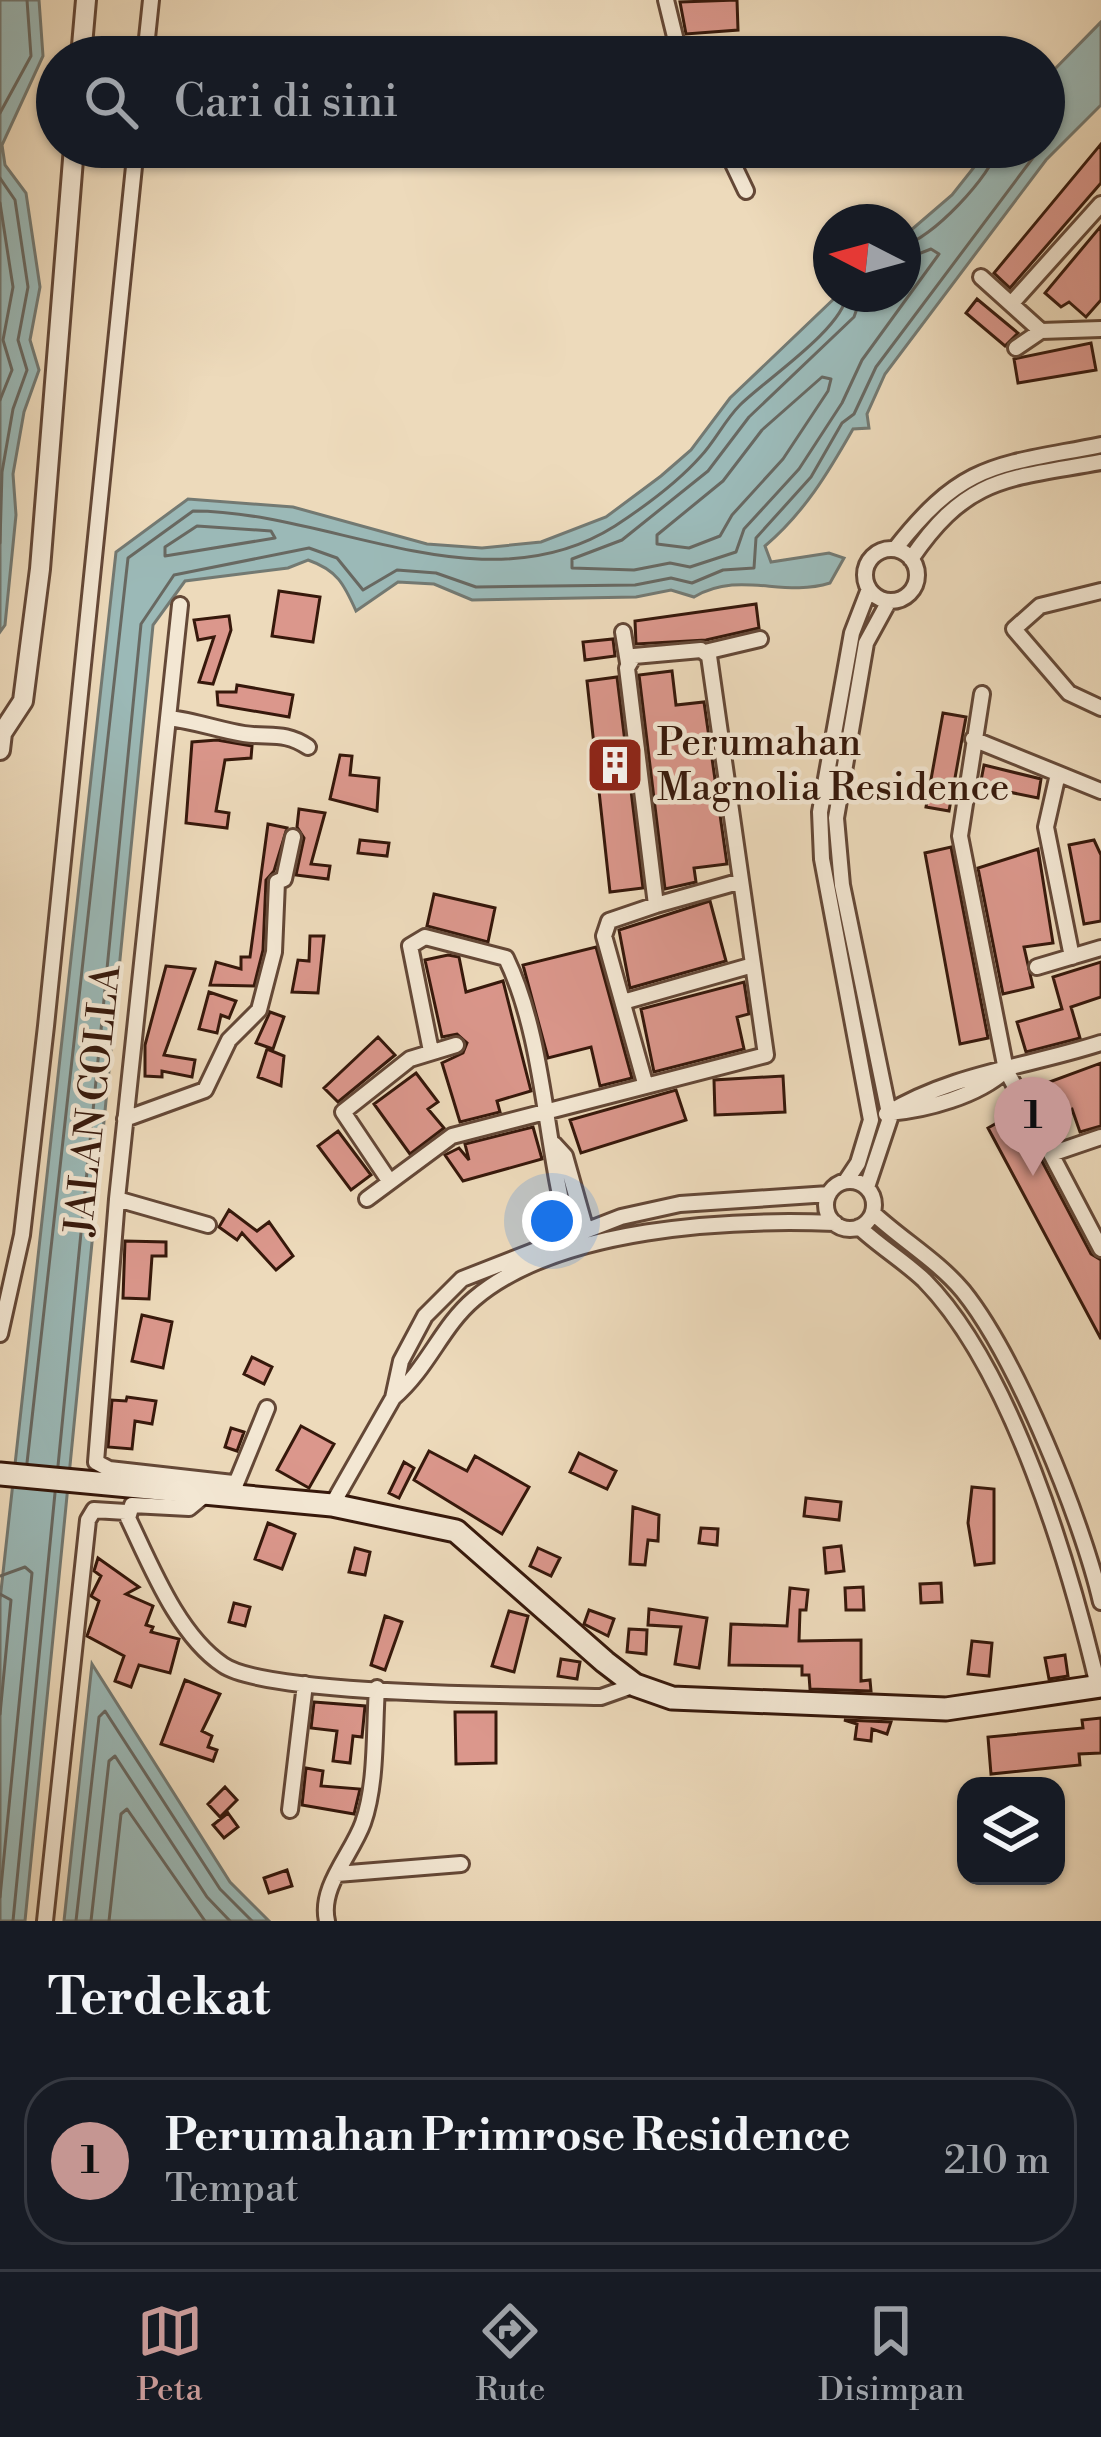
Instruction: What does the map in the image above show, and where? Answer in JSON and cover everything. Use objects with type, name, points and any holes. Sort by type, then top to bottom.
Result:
[{"type":"main road","points":[[0,1474],[206,1494],[233,1489],[456,1531],[635,1685],[703,1702],[946,1708],[1100,1686]]},
{"type":"street","points":[[83,36],[86,0]]},
{"type":"street","points":[[147,36],[151,0]]},
{"type":"street","points":[[666,0],[675,36]]},
{"type":"street","points":[[0,750],[6,724],[23,701],[40,569],[72,168]]},
{"type":"street","points":[[0,1334],[22,1235],[46,1026],[134,168]]},
{"type":"street","points":[[735,168],[746,191]]},
{"type":"street","points":[[1012,304],[1101,204]]},
{"type":"street","points":[[981,277],[1041,331]]},
{"type":"street","points":[[1016,348],[1041,331],[1101,329]]},
{"type":"street","points":[[332,1504],[393,1398],[401,1361],[441,1298],[486,1265],[577,1230],[719,1201],[829,1193],[847,1181],[858,1163],[871,1120],[820,838],[837,701],[852,633],[869,589],[865,574],[870,560],[895,549],[942,492],[971,476],[1101,445]]},
{"type":"street","points":[[911,559],[946,512],[979,488],[1101,462]]},
{"type":"street","points":[[895,549],[911,559],[917,574],[914,588],[903,598],[889,601],[874,619],[836,818],[842,885],[889,1113],[887,1136],[866,1187],[873,1213],[944,1271],[978,1311],[1079,1527],[1101,1602]]},
{"type":"street","points":[[869,589],[889,601]]},
{"type":"street","points":[[1101,591],[1040,606],[1013,629],[1069,693],[1101,708]]},
{"type":"street","name":"JALAN COLLA","points":[[180,605],[117,1199],[96,1462],[109,1469],[233,1489]]},
{"type":"street","points":[[623,632],[656,905]]},
{"type":"street","points":[[628,663],[634,656],[705,652],[760,639]]},
{"type":"street","points":[[367,1199],[452,1136],[644,1083],[763,1059],[768,1050],[705,652]]},
{"type":"street","points":[[982,694],[960,836],[1006,1070],[1101,1250]]},
{"type":"street","points":[[169,718],[220,724],[247,735],[278,733],[308,747]]},
{"type":"street","points":[[973,740],[1101,791]]},
{"type":"street","points":[[1058,774],[1046,827],[1072,957]]},
{"type":"street","points":[[125,1119],[205,1090],[230,1040],[259,1010],[277,932],[277,882],[284,879],[293,837]]},
{"type":"street","points":[[644,1083],[604,930],[616,917],[738,882]]},
{"type":"street","points":[[431,1051],[410,946],[424,938],[506,958],[547,1108],[554,1144],[550,1163],[577,1230]]},
{"type":"street","points":[[1037,968],[1101,948]]},
{"type":"street","points":[[623,1002],[753,965]]},
{"type":"street","points":[[871,1120],[910,1097],[988,1069],[1006,1070],[1101,1043]]},
{"type":"street","points":[[390,1182],[344,1112],[410,1059],[456,1045]]},
{"type":"street","points":[[1051,1154],[1101,1137]]},
{"type":"street","points":[[847,1181],[866,1187]]},
{"type":"street","points":[[829,1193],[828,1213],[835,1223]]},
{"type":"street","points":[[117,1199],[208,1225]]},
{"type":"street","points":[[719,1201],[721,1223]]},
{"type":"street","points":[[859,1227],[873,1213]]},
{"type":"street","points":[[393,1398],[423,1372],[464,1309],[503,1280],[641,1233],[721,1223],[859,1227],[923,1280],[981,1361],[1074,1579],[1100,1686]]},
{"type":"street","points":[[233,1489],[267,1408]]},
{"type":"street","points":[[126,1512],[132,1504],[194,1507],[206,1494]]},
{"type":"street","points":[[45,1921],[88,1520],[94,1510],[126,1512]]},
{"type":"street","points":[[126,1512],[154,1571],[206,1650],[239,1674],[304,1684],[601,1697],[635,1685]]},
{"type":"street","points":[[290,1810],[304,1684]]},
{"type":"street","points":[[327,1921],[326,1898],[368,1798],[377,1688]]},
{"type":"street","points":[[337,1874],[461,1864]]},
{"type":"water","points":[[0,0],[39,0],[42,36],[36,36],[36,71],[2,145],[5,165],[26,193],[40,287],[30,340],[39,370],[24,412],[13,474],[16,515],[5,625],[0,632]]},
{"type":"water","points":[[1101,22],[1101,105],[1065,141],[1065,59]]},
{"type":"water","points":[[973,168],[1040,168],[885,374],[867,414],[869,428],[853,429],[803,506],[765,546],[771,562],[829,553],[844,558],[830,583],[795,588],[728,586],[694,597],[671,590],[636,597],[472,600],[434,584],[398,582],[356,611],[338,579],[308,560],[288,568],[185,581],[153,625],[25,1921],[0,1921],[0,1600],[116,552],[188,499],[293,507],[427,544],[482,548],[541,542],[606,517],[691,450],[730,398],[820,312],[921,312],[921,222]]},
{"type":"water","points":[[92,1664],[230,1882],[269,1921],[64,1921]]},
{"type":"building","points":[[737,0],[738,30],[686,34],[680,2]]},
{"type":"building","points":[[1101,144],[1101,183],[1010,288],[994,273]]},
{"type":"building","points":[[1101,226],[1101,300],[1086,317],[1069,302],[1061,307],[1045,293]]},
{"type":"building","points":[[977,299],[1018,333],[1005,346],[966,313]]},
{"type":"building","points":[[1091,343],[1096,370],[1018,383],[1014,359]]},
{"type":"building","points":[[279,591],[320,597],[313,642],[272,636]]},
{"type":"building","name":"Perumahan Magnolia Residence","points":[[756,604],[759,628],[706,640],[636,644],[635,621]]},
{"type":"building","points":[[229,616],[231,630],[213,684],[199,682],[214,637],[198,640],[194,620]]},
{"type":"building","points":[[613,639],[615,656],[585,660],[583,642]]},
{"type":"building","points":[[672,671],[676,705],[704,702],[727,864],[694,868],[696,882],[665,889],[639,675]]},
{"type":"building","name":"Perumahan Magnolia Residence","points":[[617,677],[643,888],[610,892],[587,681]]},
{"type":"building","points":[[237,685],[293,695],[289,717],[218,705],[217,692],[236,692]]},
{"type":"building","points":[[943,713],[966,717],[949,811],[926,807]]},
{"type":"building","points":[[217,740],[252,746],[251,758],[225,760],[216,811],[229,813],[227,828],[186,823],[192,742]]},
{"type":"building","points":[[340,755],[352,756],[350,775],[379,778],[377,811],[330,799]]},
{"type":"building","points":[[984,765],[1041,779],[1038,798],[980,786]]},
{"type":"building","points":[[299,809],[325,813],[311,864],[330,866],[328,879],[296,875],[304,838],[297,827]]},
{"type":"building","points":[[268,824],[287,828],[274,871],[266,880],[263,950],[254,986],[210,985],[216,962],[241,969],[241,957],[250,957]]},
{"type":"building","points":[[360,840],[389,843],[387,856],[358,853]]},
{"type":"building","points":[[1094,840],[1101,855],[1101,921],[1084,924],[1069,845]]},
{"type":"building","points":[[951,847],[988,1038],[960,1044],[925,853]]},
{"type":"building","points":[[1038,849],[1053,943],[1024,947],[1033,987],[1003,994],[978,868]]},
{"type":"building","points":[[434,894],[495,908],[488,942],[427,926]]},
{"type":"building","points":[[710,901],[726,961],[630,988],[619,930]]},
{"type":"building","points":[[310,936],[324,936],[318,993],[292,992],[298,960],[309,961]]},
{"type":"building","points":[[596,947],[632,1078],[600,1086],[591,1047],[548,1058],[523,965]]},
{"type":"building","points":[[459,957],[466,992],[503,981],[531,1091],[497,1101],[500,1112],[460,1122],[442,1063],[463,1053],[467,1043],[457,1034],[442,1037],[425,960]]},
{"type":"building","points":[[1101,962],[1101,997],[1071,1007],[1080,1038],[1026,1052],[1017,1022],[1062,1009],[1053,977]]},
{"type":"building","points":[[166,966],[195,969],[164,1055],[195,1060],[192,1077],[162,1071],[162,1077],[145,1076],[145,1045]]},
{"type":"building","points":[[744,982],[749,1014],[737,1017],[744,1049],[654,1072],[641,1009]]},
{"type":"building","points":[[209,992],[236,1001],[229,1018],[221,1015],[217,1033],[199,1029]]},
{"type":"building","points":[[270,1012],[284,1017],[273,1049],[256,1043]]},
{"type":"building","points":[[378,1037],[395,1055],[338,1102],[324,1088]]},
{"type":"building","points":[[267,1049],[284,1056],[281,1086],[258,1077]]},
{"type":"building","points":[[1101,1063],[1101,1126],[1080,1132],[1072,1109],[1047,1117],[1036,1087]]},
{"type":"building","points":[[416,1073],[438,1102],[428,1109],[444,1128],[410,1154],[374,1104]]},
{"type":"building","points":[[783,1076],[785,1112],[715,1115],[714,1080]]},
{"type":"building","points":[[676,1090],[686,1120],[581,1153],[570,1120]]},
{"type":"building","points":[[1016,1112],[1091,1254],[1101,1260],[1101,1339],[988,1128]]},
{"type":"building","points":[[533,1127],[542,1159],[463,1181],[445,1155],[459,1148],[469,1160],[465,1144]]},
{"type":"building","points":[[338,1131],[371,1175],[351,1190],[318,1146]]},
{"type":"building","points":[[229,1210],[257,1231],[269,1222],[293,1256],[276,1270],[242,1233],[237,1240],[219,1227]]},
{"type":"building","points":[[125,1241],[166,1242],[166,1256],[152,1256],[149,1299],[123,1298]]},
{"type":"building","points":[[142,1315],[172,1322],[163,1368],[132,1361]]},
{"type":"building","points":[[252,1357],[272,1367],[264,1384],[244,1374]]},
{"type":"building","points":[[127,1397],[156,1401],[152,1424],[135,1421],[132,1449],[108,1447],[112,1400],[126,1401]]},
{"type":"building","points":[[301,1426],[334,1444],[309,1488],[277,1470]]},
{"type":"building","points":[[231,1428],[244,1432],[237,1451],[225,1447]]},
{"type":"building","points":[[429,1451],[467,1471],[475,1456],[529,1487],[502,1534],[414,1480]]},
{"type":"building","points":[[579,1453],[616,1471],[607,1489],[570,1472]]},
{"type":"building","points":[[404,1462],[414,1468],[399,1498],[389,1493]]},
{"type":"building","points":[[972,1487],[994,1489],[994,1563],[975,1565],[968,1523]]},
{"type":"building","points":[[806,1498],[841,1502],[839,1520],[804,1516]]},
{"type":"building","points":[[633,1507],[659,1515],[658,1541],[648,1540],[645,1565],[630,1564]]},
{"type":"building","points":[[268,1523],[295,1534],[282,1569],[255,1559]]},
{"type":"building","points":[[701,1528],[718,1529],[717,1545],[699,1543]]},
{"type":"building","points":[[841,1546],[844,1571],[826,1573],[824,1548]]},
{"type":"building","points":[[355,1548],[370,1552],[365,1575],[349,1572]]},
{"type":"building","points":[[538,1548],[560,1558],[551,1576],[530,1566]]},
{"type":"building","points":[[98,1558],[139,1587],[126,1594],[153,1606],[146,1625],[153,1627],[151,1632],[179,1639],[170,1673],[139,1665],[131,1687],[115,1681],[124,1656],[87,1636],[99,1601],[91,1596],[101,1576],[94,1571]]},
{"type":"building","points":[[941,1583],[942,1602],[921,1603],[920,1584]]},
{"type":"building","points":[[863,1587],[864,1610],[846,1610],[845,1588]]},
{"type":"building","points":[[790,1588],[808,1590],[806,1610],[800,1610],[799,1641],[861,1640],[861,1681],[870,1680],[871,1691],[810,1689],[809,1675],[802,1675],[802,1666],[729,1665],[731,1624],[787,1626]]},
{"type":"building","points":[[234,1603],[250,1607],[245,1626],[229,1622]]},
{"type":"building","points":[[649,1609],[707,1618],[699,1668],[675,1664],[681,1627],[648,1625]]},
{"type":"building","points":[[589,1610],[614,1619],[608,1636],[584,1624]]},
{"type":"building","points":[[509,1611],[528,1616],[514,1672],[492,1666]]},
{"type":"building","points":[[385,1616],[402,1622],[385,1670],[371,1665]]},
{"type":"building","points":[[629,1629],[647,1630],[646,1654],[627,1652]]},
{"type":"building","points":[[972,1641],[992,1643],[989,1676],[968,1674]]},
{"type":"building","points":[[1065,1655],[1068,1676],[1049,1679],[1045,1658]]},
{"type":"building","points":[[561,1659],[580,1662],[577,1679],[558,1676]]},
{"type":"building","points":[[185,1680],[220,1694],[202,1731],[212,1736],[208,1747],[217,1750],[213,1761],[161,1744]]},
{"type":"building","points":[[314,1702],[365,1706],[362,1737],[353,1736],[350,1763],[333,1761],[337,1731],[311,1728]]},
{"type":"building","points":[[455,1712],[496,1712],[496,1763],[456,1764]]},
{"type":"building","points":[[1101,1718],[1101,1753],[1079,1754],[1080,1765],[991,1774],[988,1737],[1083,1728],[1082,1720]]},
{"type":"building","points":[[844,1720],[891,1722],[887,1734],[872,1729],[871,1741],[855,1739],[857,1724]]},
{"type":"building","points":[[306,1768],[323,1771],[321,1786],[360,1789],[354,1814],[302,1805]]},
{"type":"building","points":[[225,1787],[237,1800],[220,1817],[208,1804]]},
{"type":"building","points":[[228,1813],[238,1827],[224,1838],[213,1825]]},
{"type":"building","points":[[287,1870],[292,1886],[269,1893],[264,1878]]},
{"type":"place","name":"Perumahan Magnolia Residence","points":[[615,765]]},
{"type":"place","name":"Perumahan Primrose Residence","points":[[1033,1176]]}]
